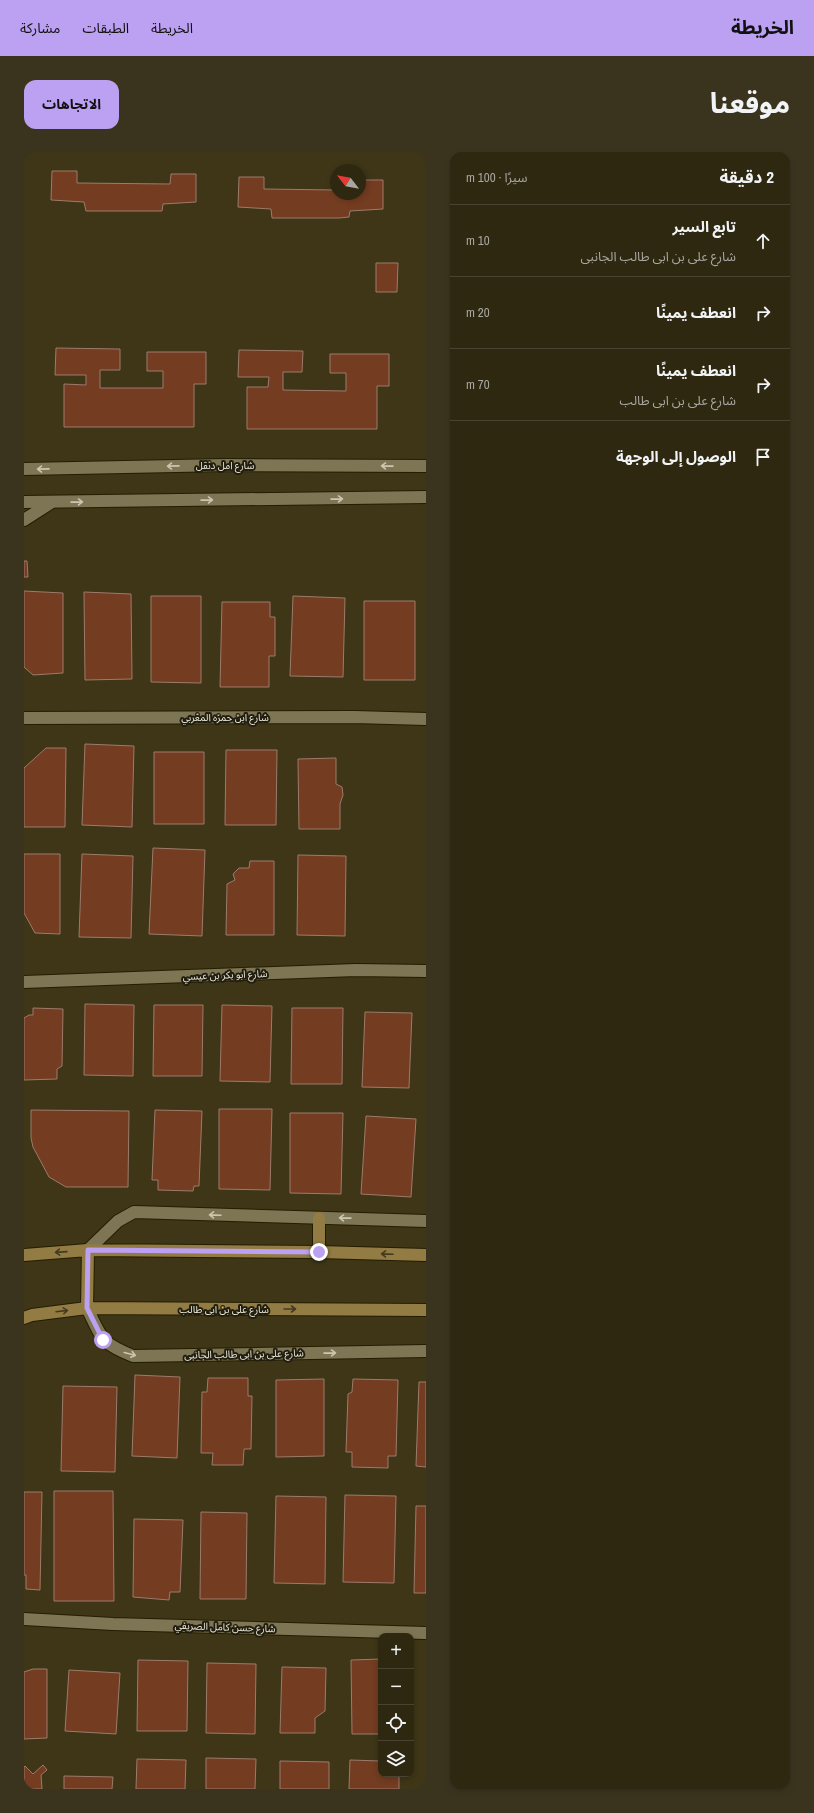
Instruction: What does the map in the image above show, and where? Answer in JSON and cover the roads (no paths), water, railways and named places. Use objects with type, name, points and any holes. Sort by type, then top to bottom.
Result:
[{"type":"main road","points":[[319,1218],[319,1252]]},
{"type":"main road","points":[[87,1308],[88,1250]]},
{"type":"main road","points":[[24,1255],[88,1250],[319,1252],[426,1255]]},
{"type":"main road","name":"شارع على بن ابى طالب","points":[[24,1318],[32,1315],[87,1308],[426,1310]]},
{"type":"street","name":"شارع امل دنقل","points":[[24,469],[226,465],[426,466]]},
{"type":"street","points":[[24,502],[426,497]]},
{"type":"street","points":[[24,520],[52,502]]},
{"type":"street","name":"شارع ابن حمزه المغربي","points":[[24,718],[354,717],[426,719]]},
{"type":"street","name":"شارع ابو بكر بن عيسي","points":[[24,982],[356,970],[426,971]]},
{"type":"street","points":[[88,1250],[118,1221],[134,1212],[426,1221]]},
{"type":"street","name":"شارع على بن ابى طالب الجانبى","points":[[87,1308],[103,1340],[114,1348],[133,1356],[426,1351]]},
{"type":"street","name":"شارع حسن كامل الصريفي","points":[[24,1619],[113,1624],[426,1633]]}]
